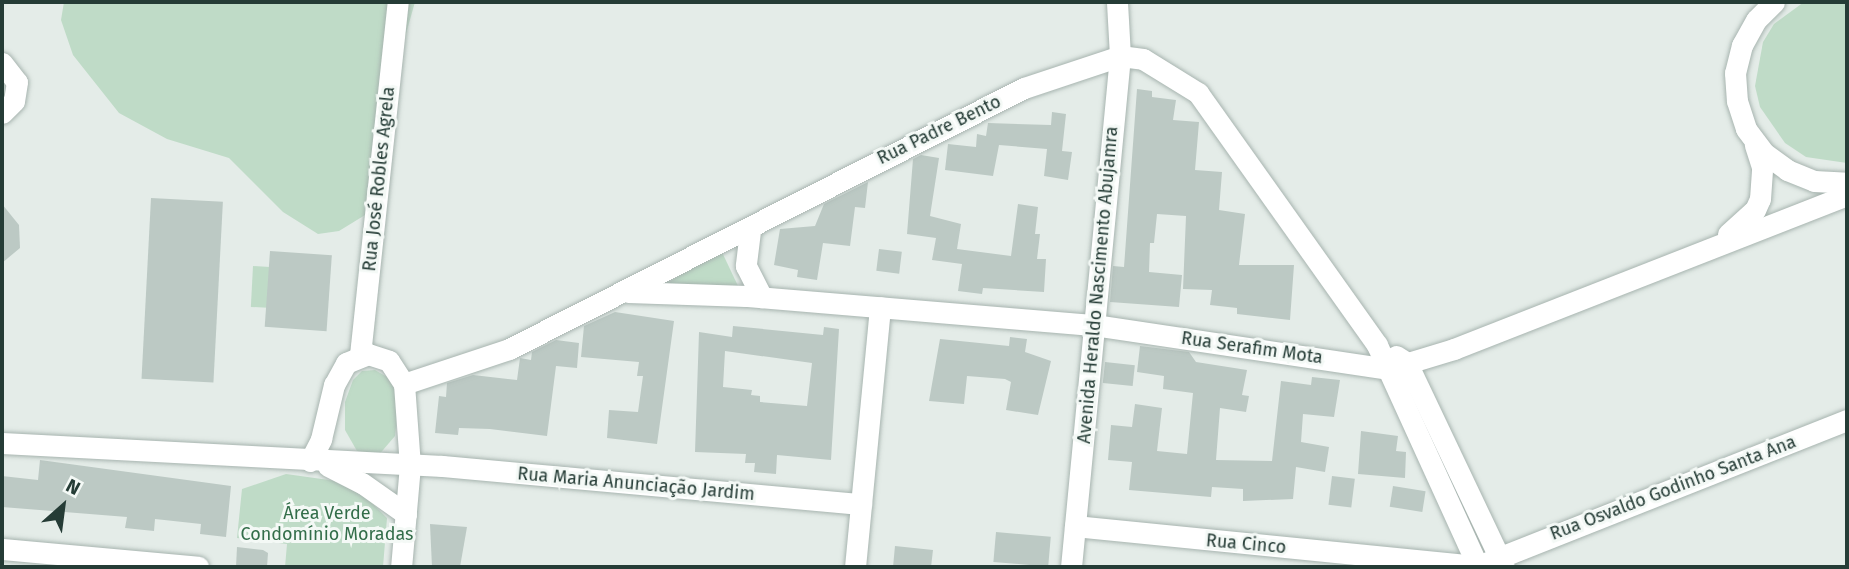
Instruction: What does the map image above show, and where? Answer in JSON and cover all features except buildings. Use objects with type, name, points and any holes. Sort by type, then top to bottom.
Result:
[{"type":"street","name":"Rua José Robles Agrela","points":[[360,355],[398,2]]},
{"type":"street","name":"Avenida Heraldo Nascimento Abujamra","points":[[1071,567],[1120,56],[1117,2]]},
{"type":"street","points":[[1709,248],[1747,219],[1760,199],[1762,167],[1737,102],[1735,73],[1742,45],[1756,20],[1774,2]]},
{"type":"street","points":[[1120,56],[1143,59],[1198,93],[1377,345],[1398,366],[1502,562]]},
{"type":"street","name":"Rua Padre Bento","points":[[404,384],[509,349],[750,230],[1024,88],[1120,56]]},
{"type":"street","points":[[2,63],[17,82],[14,101],[2,113]]},
{"type":"street","points":[[1746,129],[1764,153],[1787,170],[1814,181],[1847,183]]},
{"type":"street","name":"Rua Serafim Mota","points":[[626,292],[762,297],[1094,325],[1398,366],[1454,349],[1847,195]]},
{"type":"street","points":[[750,230],[746,266],[762,297]]},
{"type":"street","points":[[855,567],[880,307]]},
{"type":"street","points":[[401,567],[406,513],[410,465],[404,384],[389,361],[380,355],[360,355],[342,368],[329,401],[315,462],[362,483],[406,513]]},
{"type":"street","points":[[1398,366],[1478,567]]},
{"type":"street","name":"Rua Osvaldo Godinho Santa Ana","points":[[1502,562],[1847,420]]},
{"type":"street","name":"Rua Maria Anunciação Jardim","points":[[2,443],[315,462],[410,465],[861,504]]},
{"type":"street","name":"Rua Cinco","points":[[1075,526],[1478,567],[1502,562]]},
{"type":"street","points":[[2,549],[198,567]]},
{"type":"green space","points":[[64,2],[415,2],[397,65],[370,212],[339,231],[318,234],[283,212],[229,158],[167,139],[119,113],[73,55],[61,20]]},
{"type":"green space","points":[[1804,2],[1847,2],[1847,163],[1806,157],[1785,143],[1760,107],[1755,86],[1763,42],[1774,24]]},
{"type":"green space","points":[[720,248],[739,288],[662,287]]},
{"type":"green space","points":[[253,266],[270,267],[268,308],[251,307]]},
{"type":"green space","points":[[375,370],[387,377],[395,389],[398,408],[395,436],[377,457],[357,451],[345,430],[345,402],[353,380],[362,371]]},
{"type":"green space","name":"Área Verde Condomínio Moradas","points":[[286,474],[336,481],[368,499],[387,518],[383,567],[285,567],[287,544],[237,538],[242,489]]}]
